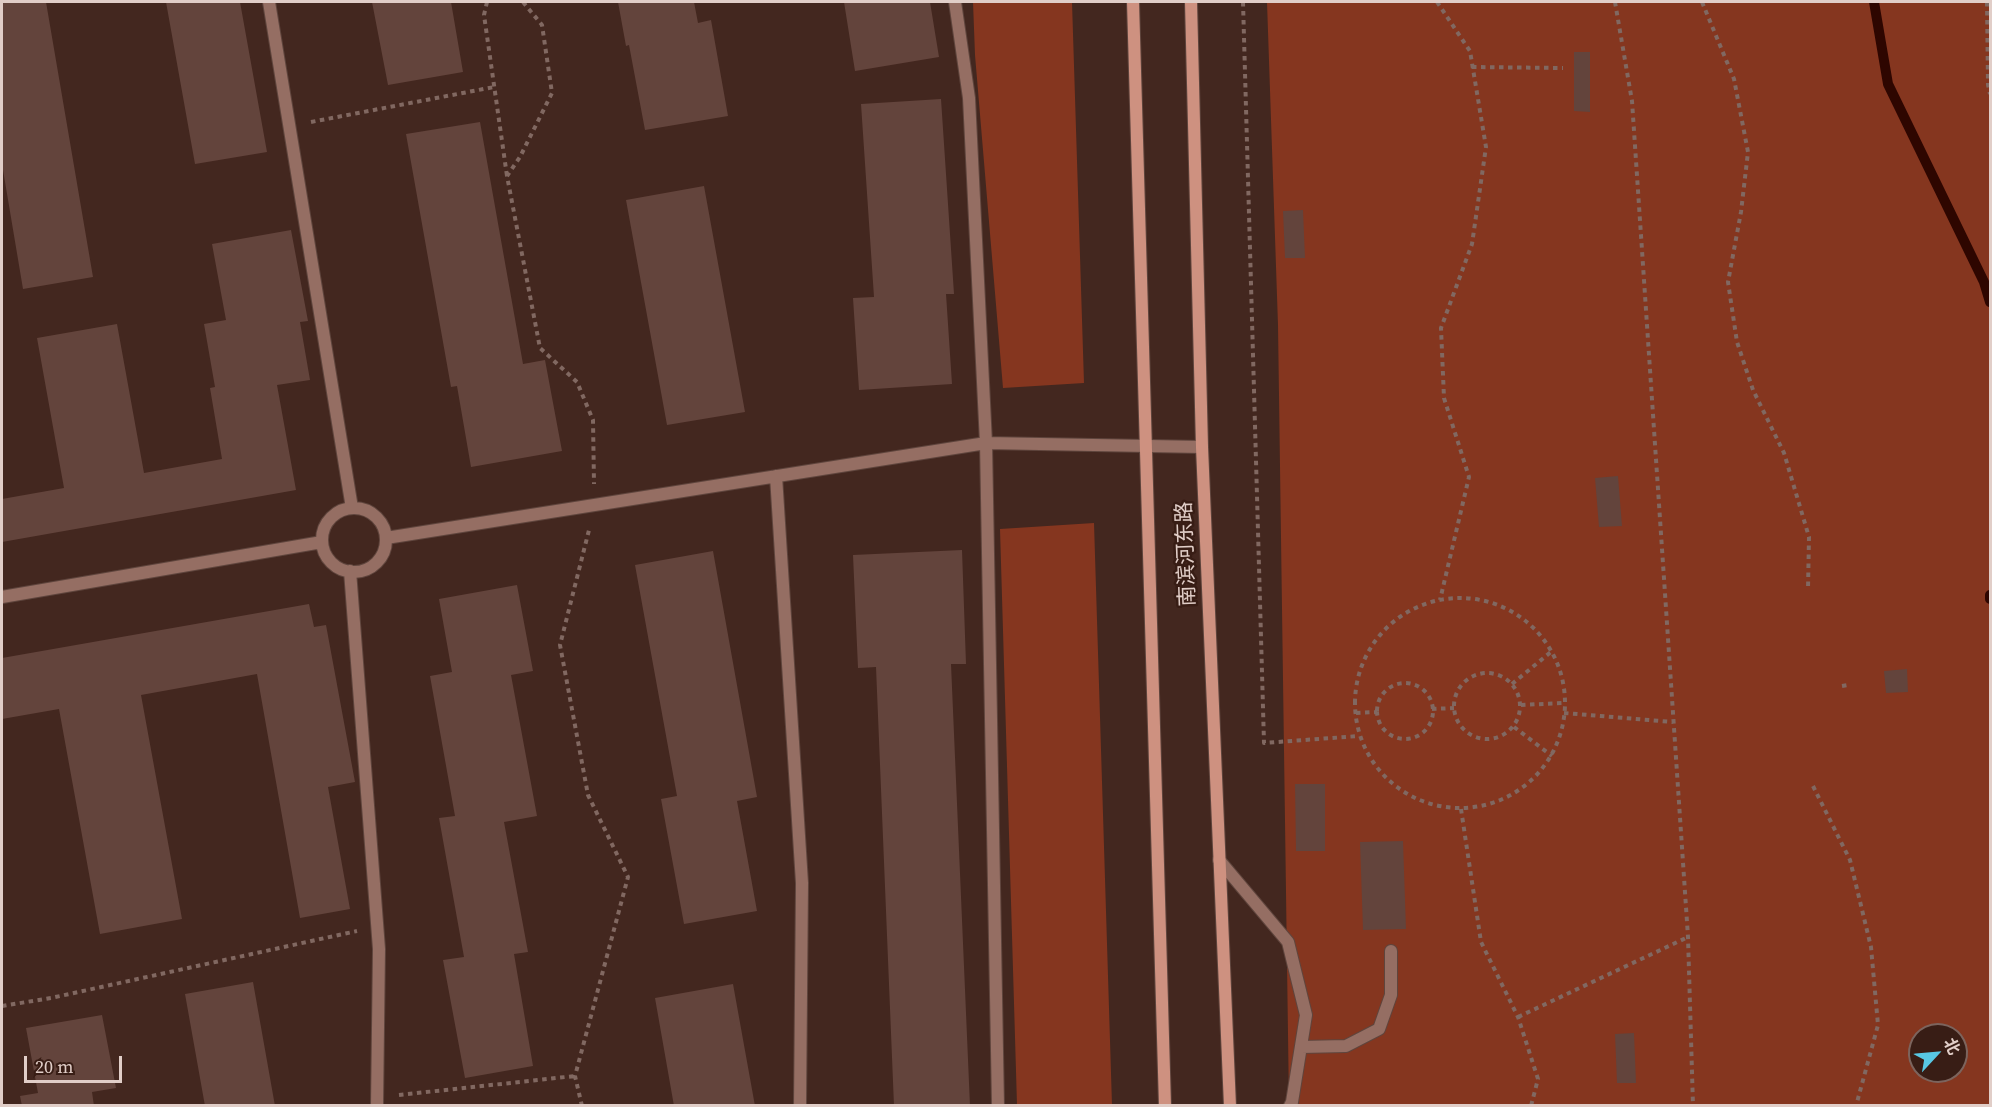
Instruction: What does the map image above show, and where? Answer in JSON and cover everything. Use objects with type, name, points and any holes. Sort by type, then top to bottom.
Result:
[{"type":"main road","name":"南滨河东路","points":[[1133,2],[1166,1106]]},
{"type":"main road","name":"南滨河东路","points":[[1191,2],[1202,447],[1230,1106]]},
{"type":"street","points":[[269,2],[352,508]]},
{"type":"street","points":[[955,2],[969,98],[986,443],[998,1106]]},
{"type":"street","points":[[386,538],[986,443],[1202,447]]},
{"type":"street","points":[[776,476],[802,883],[800,1106]]},
{"type":"street","points":[[352,508],[364,509],[375,516],[383,526],[386,538],[384,550],[378,561],[356,572],[343,570],[332,564],[325,553],[322,542],[323,529],[330,518],[340,511],[352,508]]},
{"type":"street","points":[[2,597],[322,542]]},
{"type":"street","points":[[350,571],[378,927],[377,1101]]},
{"type":"street","points":[[1219,860],[1288,942],[1306,1015],[1290,1106]]},
{"type":"street","points":[[1301,1047],[1346,1046],[1378,1029],[1391,995],[1391,951]]},
{"type":"path","points":[[488,2],[484,15],[507,176],[540,348],[577,382],[593,420],[595,505],[560,645],[588,795],[628,877],[575,1076],[582,1106]]},
{"type":"path","points":[[507,176],[520,157],[552,93],[542,25],[524,2]]},
{"type":"path","points":[[1243,2],[1264,743],[1359,736]]},
{"type":"path","points":[[1437,2],[1470,51],[1486,147],[1472,244],[1441,328],[1443,398],[1469,477],[1440,600]]},
{"type":"path","points":[[1615,2],[1632,101],[1688,937],[1693,1106]]},
{"type":"path","points":[[1702,2],[1734,79],[1748,152],[1741,212],[1728,282],[1737,342],[1753,390],[1784,453],[1809,537],[1808,589]]},
{"type":"path","points":[[1987,2],[1990,94]]},
{"type":"path","points":[[1472,67],[1563,68]]},
{"type":"path","points":[[290,126],[494,87]]},
{"type":"path","points":[[1462,597],[1498,605],[1529,623],[1552,651],[1564,686],[1564,722],[1552,756],[1528,784],[1497,803],[1461,809],[1428,804],[1398,789],[1374,766],[1359,736],[1354,702],[1359,669],[1375,640],[1399,616],[1429,602],[1462,597]]},
{"type":"path","points":[[1512,684],[1552,651]]},
{"type":"path","points":[[1481,673],[1492,673],[1512,684],[1521,705],[1514,727],[1506,735],[1495,739],[1473,738],[1464,732],[1457,723],[1453,702],[1462,683],[1481,673]]},
{"type":"path","points":[[1405,683],[1422,688],[1428,695],[1432,709],[1431,721],[1420,734],[1411,738],[1402,738],[1392,736],[1379,722],[1377,704],[1388,688],[1405,683]]},
{"type":"path","points":[[1842,686],[1848,685]]},
{"type":"path","points":[[1521,705],[1564,703]]},
{"type":"path","points":[[1432,709],[1454,708]]},
{"type":"path","points":[[1356,713],[1377,712]]},
{"type":"path","points":[[1564,713],[1673,722]]},
{"type":"path","points":[[1514,727],[1552,756]]},
{"type":"path","points":[[1813,786],[1850,860],[1871,947],[1878,1025],[1856,1106]]},
{"type":"path","points":[[1461,809],[1481,942],[1518,1017],[1538,1079],[1531,1106]]},
{"type":"path","points":[[2,1006],[378,927]]},
{"type":"path","points":[[1518,1017],[1688,937]]},
{"type":"path","points":[[377,1101],[575,1076]]},
{"type":"shaded area","points":[[973,2],[1072,2],[1084,383],[1003,388],[975,55]]},
{"type":"shaded area","points":[[1267,2],[1990,2],[1990,1105],[1289,1105],[1278,325]]},
{"type":"shaded area","points":[[1094,523],[1112,1105],[1017,1105],[1000,529]]},
{"type":"building","points":[[2,2],[46,2],[93,277],[23,289],[2,164]]},
{"type":"building","points":[[166,2],[240,2],[267,152],[195,164]]},
{"type":"building","points":[[372,2],[451,2],[463,72],[388,85]]},
{"type":"building","points":[[618,2],[694,2],[698,23],[711,20],[728,116],[645,130],[629,45],[626,46]]},
{"type":"building","points":[[844,2],[930,2],[939,57],[855,71]]},
{"type":"building","points":[[1574,52],[1590,52],[1590,112],[1574,111]]},
{"type":"building","points":[[941,99],[954,294],[946,294],[952,384],[859,390],[853,298],[874,297],[861,104]]},
{"type":"building","points":[[480,122],[523,364],[545,360],[562,451],[471,467],[457,386],[451,387],[406,134]]},
{"type":"building","points":[[704,186],[745,412],[667,425],[626,200]]},
{"type":"building","points":[[1303,210],[1305,258],[1285,258],[1283,211]]},
{"type":"building","points":[[291,230],[308,321],[300,322],[310,380],[277,385],[296,490],[2,542],[2,499],[64,488],[37,338],[117,324],[144,473],[222,459],[210,388],[215,387],[204,324],[226,320],[212,244]]},
{"type":"building","points":[[1618,476],[1622,526],[1599,527],[1595,478]]},
{"type":"building","points":[[962,550],[966,664],[951,664],[970,1106],[894,1106],[876,667],[858,668],[853,555]]},
{"type":"building","points":[[713,551],[757,797],[737,801],[757,911],[684,924],[661,799],[677,796],[635,565]]},
{"type":"building","points":[[517,585],[533,671],[511,675],[537,816],[504,822],[528,952],[514,954],[533,1066],[465,1078],[443,960],[464,957],[439,818],[455,816],[430,676],[452,672],[439,599]]},
{"type":"building","points":[[309,604],[314,627],[326,625],[355,782],[328,787],[350,909],[300,918],[257,674],[141,695],[182,919],[100,934],[59,709],[2,719],[2,658]]},
{"type":"building","points":[[1907,669],[1908,692],[1886,693],[1884,671]]},
{"type":"building","points":[[1295,784],[1325,784],[1325,851],[1296,851]]},
{"type":"building","points":[[1403,841],[1406,929],[1363,930],[1360,842]]},
{"type":"building","points":[[253,982],[275,1106],[205,1106],[185,994]]},
{"type":"building","points":[[733,984],[755,1106],[674,1106],[655,998]]},
{"type":"building","points":[[102,1015],[116,1088],[92,1092],[94,1106],[22,1106],[20,1096],[38,1093],[26,1028]]},
{"type":"building","points":[[1634,1033],[1636,1083],[1617,1083],[1615,1034]]},
{"type":"waterway","points":[[1874,2],[1888,84],[1984,282],[1990,302]]}]
